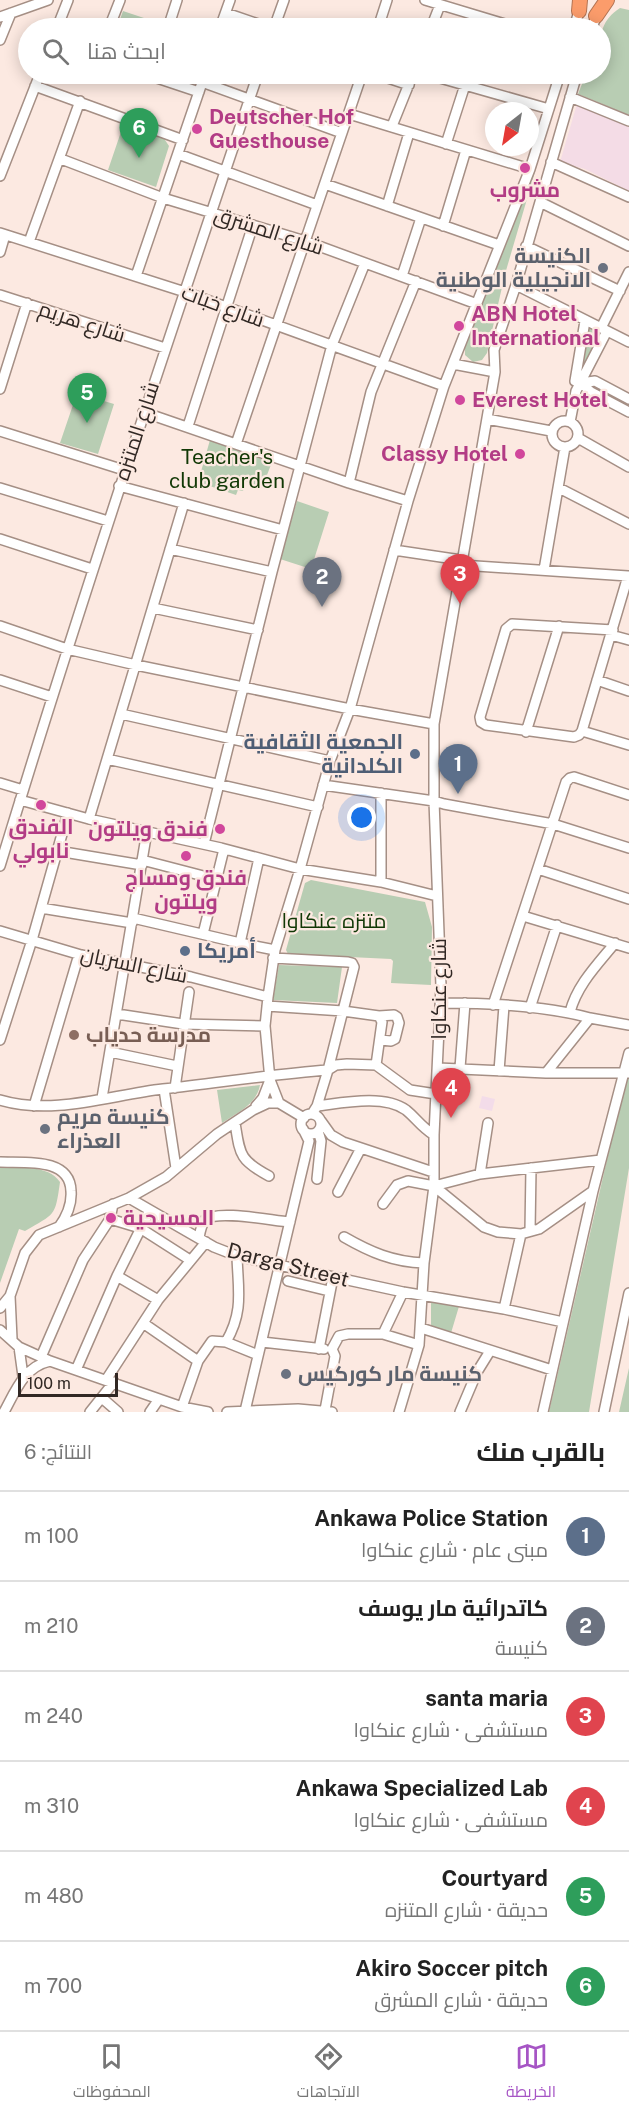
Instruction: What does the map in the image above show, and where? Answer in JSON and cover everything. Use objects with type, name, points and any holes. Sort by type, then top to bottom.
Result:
[{"type":"highway","points":[[596,18],[607,0]]},
{"type":"street","points":[[0,17],[48,0]]},
{"type":"street","points":[[61,18],[68,0]]},
{"type":"street","points":[[113,18],[120,0]]},
{"type":"street","points":[[171,18],[177,0]]},
{"type":"street","points":[[223,18],[230,0]]},
{"type":"street","points":[[276,18],[284,0]]},
{"type":"street","points":[[381,18],[387,0]]},
{"type":"street","points":[[425,0],[484,18]]},
{"type":"street","points":[[595,18],[601,0]]},
{"type":"street","points":[[435,18],[440,5]]},
{"type":"street","points":[[0,39],[11,13]]},
{"type":"street","points":[[225,13],[241,18]]},
{"type":"street","points":[[136,276],[201,84]]},
{"type":"street","points":[[208,84],[342,133]]},
{"type":"street","name":"شارع المتنزه","points":[[0,866],[124,470],[255,84]]},
{"type":"street","points":[[236,444],[359,84]]},
{"type":"street","points":[[392,126],[409,85],[406,84]]},
{"type":"street","points":[[461,84],[549,109]]},
{"type":"street","points":[[279,1103],[270,1078],[265,1026],[274,954],[330,761],[350,709],[408,501],[444,386],[530,169],[557,84]]},
{"type":"street","name":"شارع عنكاوا","points":[[399,1412],[419,1345],[424,1263],[434,1186],[434,1135],[441,1003],[434,801],[434,724],[495,372],[494,350],[516,285],[574,84]]},
{"type":"street","points":[[446,144],[465,85]]},
{"type":"street","points":[[0,176],[35,86],[183,140]]},
{"type":"street","points":[[570,97],[629,122]]},
{"type":"street","points":[[29,242],[61,159],[80,101]]},
{"type":"street","points":[[349,114],[530,169]]},
{"type":"street","points":[[387,206],[409,133]]},
{"type":"street","points":[[540,140],[555,145]]},
{"type":"street","points":[[443,226],[466,150]]},
{"type":"street","points":[[177,154],[317,205]]},
{"type":"street","name":"شارع المشرق","points":[[61,159],[163,198],[305,241],[477,304]]},
{"type":"street","points":[[551,162],[629,197]]},
{"type":"street","points":[[325,184],[499,244]]},
{"type":"street","points":[[540,202],[629,246]]},
{"type":"street","points":[[402,276],[421,218]]},
{"type":"street","points":[[188,426],[253,225]]},
{"type":"street","points":[[0,252],[3,234]]},
{"type":"street","name":"شارع خبات","points":[[3,234],[185,292],[444,386]]},
{"type":"street","points":[[526,246],[620,291]]},
{"type":"street","points":[[204,844],[332,345],[365,263]]},
{"type":"street","points":[[570,422],[576,392],[629,272]]},
{"type":"street","points":[[349,483],[371,392],[416,281]]},
{"type":"street","points":[[516,285],[629,342]]},
{"type":"street","name":"شارع هريم","points":[[0,295],[165,348]]},
{"type":"street","points":[[0,389],[27,303]]},
{"type":"street","points":[[585,321],[575,381],[629,412]]},
{"type":"street","points":[[453,364],[495,372]]},
{"type":"street","points":[[581,383],[595,381],[629,399]]},
{"type":"street","points":[[143,412],[300,467],[408,501]]},
{"type":"street","points":[[486,419],[551,431]]},
{"type":"street","points":[[558,422],[570,422],[578,430],[578,438],[573,445],[565,447],[554,443],[551,431],[558,422]]},
{"type":"street","points":[[0,431],[124,470]]},
{"type":"street","points":[[578,438],[629,467]]},
{"type":"street","points":[[544,570],[565,447]]},
{"type":"street","points":[[119,486],[283,530]]},
{"type":"street","points":[[0,488],[108,521]]},
{"type":"street","points":[[559,488],[629,524]]},
{"type":"street","points":[[89,819],[184,502]]},
{"type":"street","points":[[0,539],[92,569]]},
{"type":"street","points":[[170,549],[272,572]]},
{"type":"street","points":[[394,550],[461,563],[628,576],[612,633],[582,731],[579,735],[526,732],[486,725],[481,722],[480,717],[506,629],[512,624],[559,626],[612,633],[629,640]]},
{"type":"street","points":[[153,608],[258,630]]},
{"type":"street","points":[[0,626],[67,649],[136,665],[434,724]]},
{"type":"street","points":[[526,732],[559,626]]},
{"type":"street","points":[[597,680],[629,691]]},
{"type":"street","points":[[0,692],[2,681],[52,697]]},
{"type":"street","points":[[121,714],[330,761]]},
{"type":"street","points":[[582,731],[629,746]]},
{"type":"street","points":[[107,759],[318,807]]},
{"type":"street","points":[[499,1071],[498,1006],[523,916],[566,782],[574,777],[629,795]]},
{"type":"street","points":[[0,783],[22,795],[89,819],[204,844],[300,869],[381,882],[437,896]]},
{"type":"street","points":[[323,785],[434,801],[553,824],[629,848]]},
{"type":"street","points":[[381,793],[381,882]]},
{"type":"street","points":[[0,1040],[32,940],[68,813]]},
{"type":"street","points":[[0,826],[11,830]]},
{"type":"street","points":[[102,1098],[147,831]]},
{"type":"street","points":[[203,934],[224,849]]},
{"type":"street","points":[[58,851],[142,863],[215,879]]},
{"type":"street","points":[[240,943],[259,858]]},
{"type":"street","points":[[538,869],[629,899]]},
{"type":"street","points":[[41,908],[203,934],[274,954],[352,963],[354,967],[328,1070],[311,1113],[302,1123],[309,1141],[258,1355],[247,1412]]},
{"type":"street","points":[[523,916],[629,948]]},
{"type":"street","points":[[530,1008],[557,925]]},
{"type":"street","name":"شارع السريان","points":[[0,931],[81,954],[191,977],[267,1001],[379,1016]]},
{"type":"street","points":[[570,1012],[574,997],[585,980],[615,943]]},
{"type":"street","points":[[33,1107],[76,961],[81,954]]},
{"type":"street","points":[[175,1088],[189,992]]},
{"type":"street","points":[[441,1003],[570,1012],[590,1018],[629,1024]]},
{"type":"street","points":[[460,1068],[465,1003]]},
{"type":"street","points":[[117,1014],[183,1024],[265,1026]]},
{"type":"street","points":[[376,1065],[382,1022],[379,1016],[394,1015],[399,1023],[395,1039],[380,1040]]},
{"type":"street","points":[[546,1073],[590,1018]]},
{"type":"street","points":[[110,1052],[177,1066]]},
{"type":"street","points":[[543,1412],[593,1191],[626,1073],[629,1053]]},
{"type":"street","points":[[0,1100],[33,1107],[77,1103],[164,1089],[328,1070],[336,1065],[347,1064],[376,1065],[410,1090],[436,1094]]},
{"type":"street","points":[[438,1068],[546,1073],[626,1073]]},
{"type":"street","points":[[253,1110],[263,1098],[270,1078]]},
{"type":"street","points":[[164,1089],[176,1168]]},
{"type":"street","points":[[311,1113],[365,1101],[386,1103],[405,1109],[421,1127],[434,1135]]},
{"type":"street","points":[[0,1308],[10,1296],[25,1253],[34,1239],[129,1198],[166,1177],[217,1134],[253,1110],[268,1103],[279,1103],[311,1113],[317,1116],[336,1139],[433,1172]]},
{"type":"street","points":[[303,1129],[311,1134],[318,1131],[321,1121]]},
{"type":"street","points":[[235,1123],[242,1156],[251,1166],[269,1176]]},
{"type":"street","points":[[480,1174],[488,1123]]},
{"type":"street","points":[[317,1179],[321,1141],[318,1131]]},
{"type":"street","points":[[338,1192],[361,1148]]},
{"type":"street","points":[[434,1186],[480,1174],[601,1160]]},
{"type":"street","points":[[0,1162],[53,1166],[66,1174],[71,1188],[70,1204],[66,1217],[59,1227]]},
{"type":"street","points":[[504,1309],[526,1233],[531,1168]]},
{"type":"street","points":[[383,1204],[402,1181],[408,1180],[434,1186],[484,1227],[498,1233],[526,1233],[539,1229],[593,1191]]},
{"type":"street","name":"Darga Street","points":[[129,1198],[203,1240],[237,1256],[403,1292],[504,1309],[562,1322]]},
{"type":"street","points":[[4,1412],[23,1376],[46,1359],[83,1260],[110,1218],[113,1204]]},
{"type":"street","points":[[76,1370],[117,1276],[150,1210]]},
{"type":"street","points":[[90,1412],[102,1398],[158,1300],[203,1240],[200,1229],[206,1220],[231,1215],[290,1222]]},
{"type":"street","points":[[110,1218],[140,1228],[190,1260]]},
{"type":"street","points":[[344,1238],[374,1254],[406,1262],[424,1263]]},
{"type":"street","points":[[226,1342],[234,1328],[239,1311],[237,1256]]},
{"type":"street","points":[[117,1276],[158,1300]]},
{"type":"street","points":[[319,1349],[333,1277]]},
{"type":"street","points":[[288,1281],[329,1291]]},
{"type":"street","points":[[383,1334],[403,1292]]},
{"type":"street","points":[[604,1412],[629,1293]]},
{"type":"street","points":[[10,1296],[23,1376]]},
{"type":"street","points":[[143,1323],[198,1361]]},
{"type":"street","points":[[420,1328],[552,1370]]},
{"type":"street","points":[[0,1330],[16,1343],[46,1359],[182,1407],[208,1412]]},
{"type":"street","points":[[332,1349],[339,1336],[348,1334],[383,1334],[419,1345]]},
{"type":"street","points":[[182,1407],[198,1361],[212,1341],[226,1342],[258,1355]]},
{"type":"street","points":[[262,1342],[332,1349]]},
{"type":"street","points":[[227,1412],[328,1411],[335,1356],[332,1349]]},
{"type":"street","points":[[460,1412],[477,1372],[490,1351]]},
{"type":"street","points":[[102,1398],[118,1412]]},
{"type":"street","points":[[150,1412],[159,1399]]},
{"type":"shaded area","points":[[577,104],[629,127],[629,191],[585,169],[560,162]]},
{"type":"shaded area","points":[[482,1096],[495,1099],[492,1111],[479,1108]]},
{"type":"green space","points":[[620,8],[629,10],[629,115],[578,94],[582,84],[611,84],[611,18],[609,18]]},
{"type":"green space","points":[[123,11],[144,18],[121,18]]},
{"type":"green space","points":[[124,123],[163,137],[169,146],[156,187],[108,170]]},
{"type":"green space","points":[[539,152],[540,152],[537,165],[505,274],[487,353],[482,360],[473,362],[465,355],[465,348],[534,156],[539,156]]},
{"type":"green space","points":[[587,324],[605,332],[580,381]]},
{"type":"green space","points":[[77,393],[114,404],[98,454],[60,443]]},
{"type":"green space","name":"Teacher's club garden","points":[[210,440],[272,462],[262,488],[246,481],[243,491],[238,490],[236,495],[198,482]]},
{"type":"green space","points":[[297,501],[329,512],[311,569],[280,559]]},
{"type":"green space","name":"متنزه عنكاوا","points":[[311,880],[425,902],[432,927],[431,985],[391,983],[393,961],[391,959],[288,954],[286,950],[305,883]]},
{"type":"green space","points":[[279,965],[342,967],[337,1003],[273,1000]]},
{"type":"green space","points":[[629,1064],[629,1168],[589,1412],[549,1412]]},
{"type":"green space","points":[[260,1085],[255,1098],[250,1103],[222,1123],[217,1090]]},
{"type":"green space","points":[[0,1167],[41,1170],[55,1176],[60,1182],[57,1202],[52,1213],[25,1231],[19,1229],[0,1283]]},
{"type":"green space","points":[[431,1298],[460,1303],[451,1333],[431,1329]]},
{"type":"green space","points":[[629,1368],[629,1412],[619,1412]]},
{"type":"place","name":"Deutscher Hof Guesthouse","points":[[197,129]]},
{"type":"place","name":"Akiro Soccer pitch","points":[[139,158]]},
{"type":"place","name":"مشروب","points":[[525,168]]},
{"type":"place","name":"الكنيسة الانجيلية الوطنية","points":[[603,268]]},
{"type":"place","name":"ABN Hotel International","points":[[459,326]]},
{"type":"place","name":"Everest Hotel","points":[[460,400]]},
{"type":"place","name":"Courtyard","points":[[87,423]]},
{"type":"place","name":"Classy Hotel","points":[[520,454]]},
{"type":"place","name":"santa maria","points":[[460,604]]},
{"type":"place","name":"كاتدرائية مار يوسف","points":[[322,607]]},
{"type":"place","name":"الجمعية الثقافية الكلدانية","points":[[415,754]]},
{"type":"place","name":"Ankawa Police Station","points":[[458,794]]},
{"type":"place","name":"الفندق نابولي","points":[[41,805]]},
{"type":"place","name":"فندق ویلتون","points":[[220,829]]},
{"type":"place","name":"فندق ومساج ويلتون","points":[[186,856]]},
{"type":"place","name":"أمريكا","points":[[185,951]]},
{"type":"place","name":"مدرسة حدياب","points":[[74,1035]]},
{"type":"place","name":"Ankawa Specialized Lab","points":[[451,1118]]},
{"type":"place","name":"كنيسة مريم العذراء","points":[[45,1129]]},
{"type":"place","name":"المسيحية","points":[[111,1218]]},
{"type":"place","name":"كنيسة مار كوركيس","points":[[286,1374]]}]
